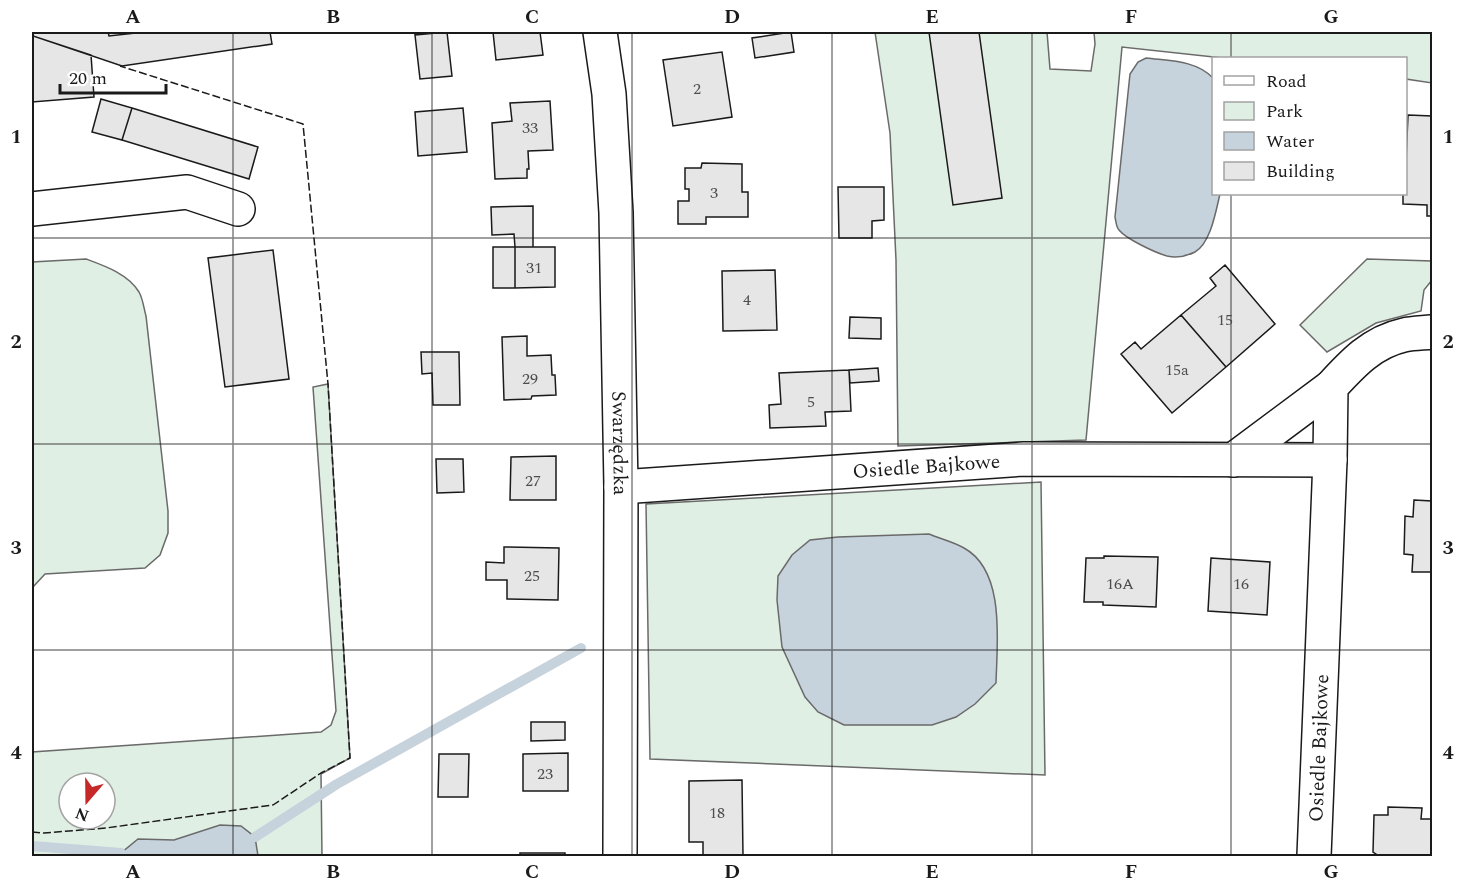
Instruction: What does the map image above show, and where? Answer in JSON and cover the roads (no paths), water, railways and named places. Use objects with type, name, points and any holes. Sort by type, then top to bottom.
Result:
[{"type":"street","name":"Swarzędzka","points":[[600,32],[609,94],[616,213],[621,487],[620,856]]},
{"type":"street","points":[[32,209],[187,192],[238,209]]},
{"type":"street","points":[[1233,460],[1331,387],[1353,363],[1376,345],[1404,335],[1432,332]]},
{"type":"street","name":"Osiedle Bajkowe","points":[[1314,856],[1331,387]]},
{"type":"street","name":"Osiedle Bajkowe","points":[[621,487],[1024,459],[1330,460]]},
{"type":"water","points":[[1146,58],[1173,61],[1199,68],[1212,77],[1212,195],[1220,195],[1209,234],[1201,248],[1189,255],[1167,256],[1149,249],[1123,234],[1117,226],[1115,217],[1130,74],[1138,62]]},
{"type":"water","points":[[929,534],[964,548],[977,559],[987,573],[996,609],[996,683],[975,704],[956,717],[932,725],[844,725],[818,712],[805,697],[782,647],[777,600],[778,576],[792,555],[810,540]]},
{"type":"water","points":[[220,825],[241,826],[255,837],[258,856],[120,856],[138,839],[174,840]]},
{"type":"waterway","points":[[255,837],[337,784],[581,648]]},
{"type":"waterway","points":[[32,846],[121,853]]}]
